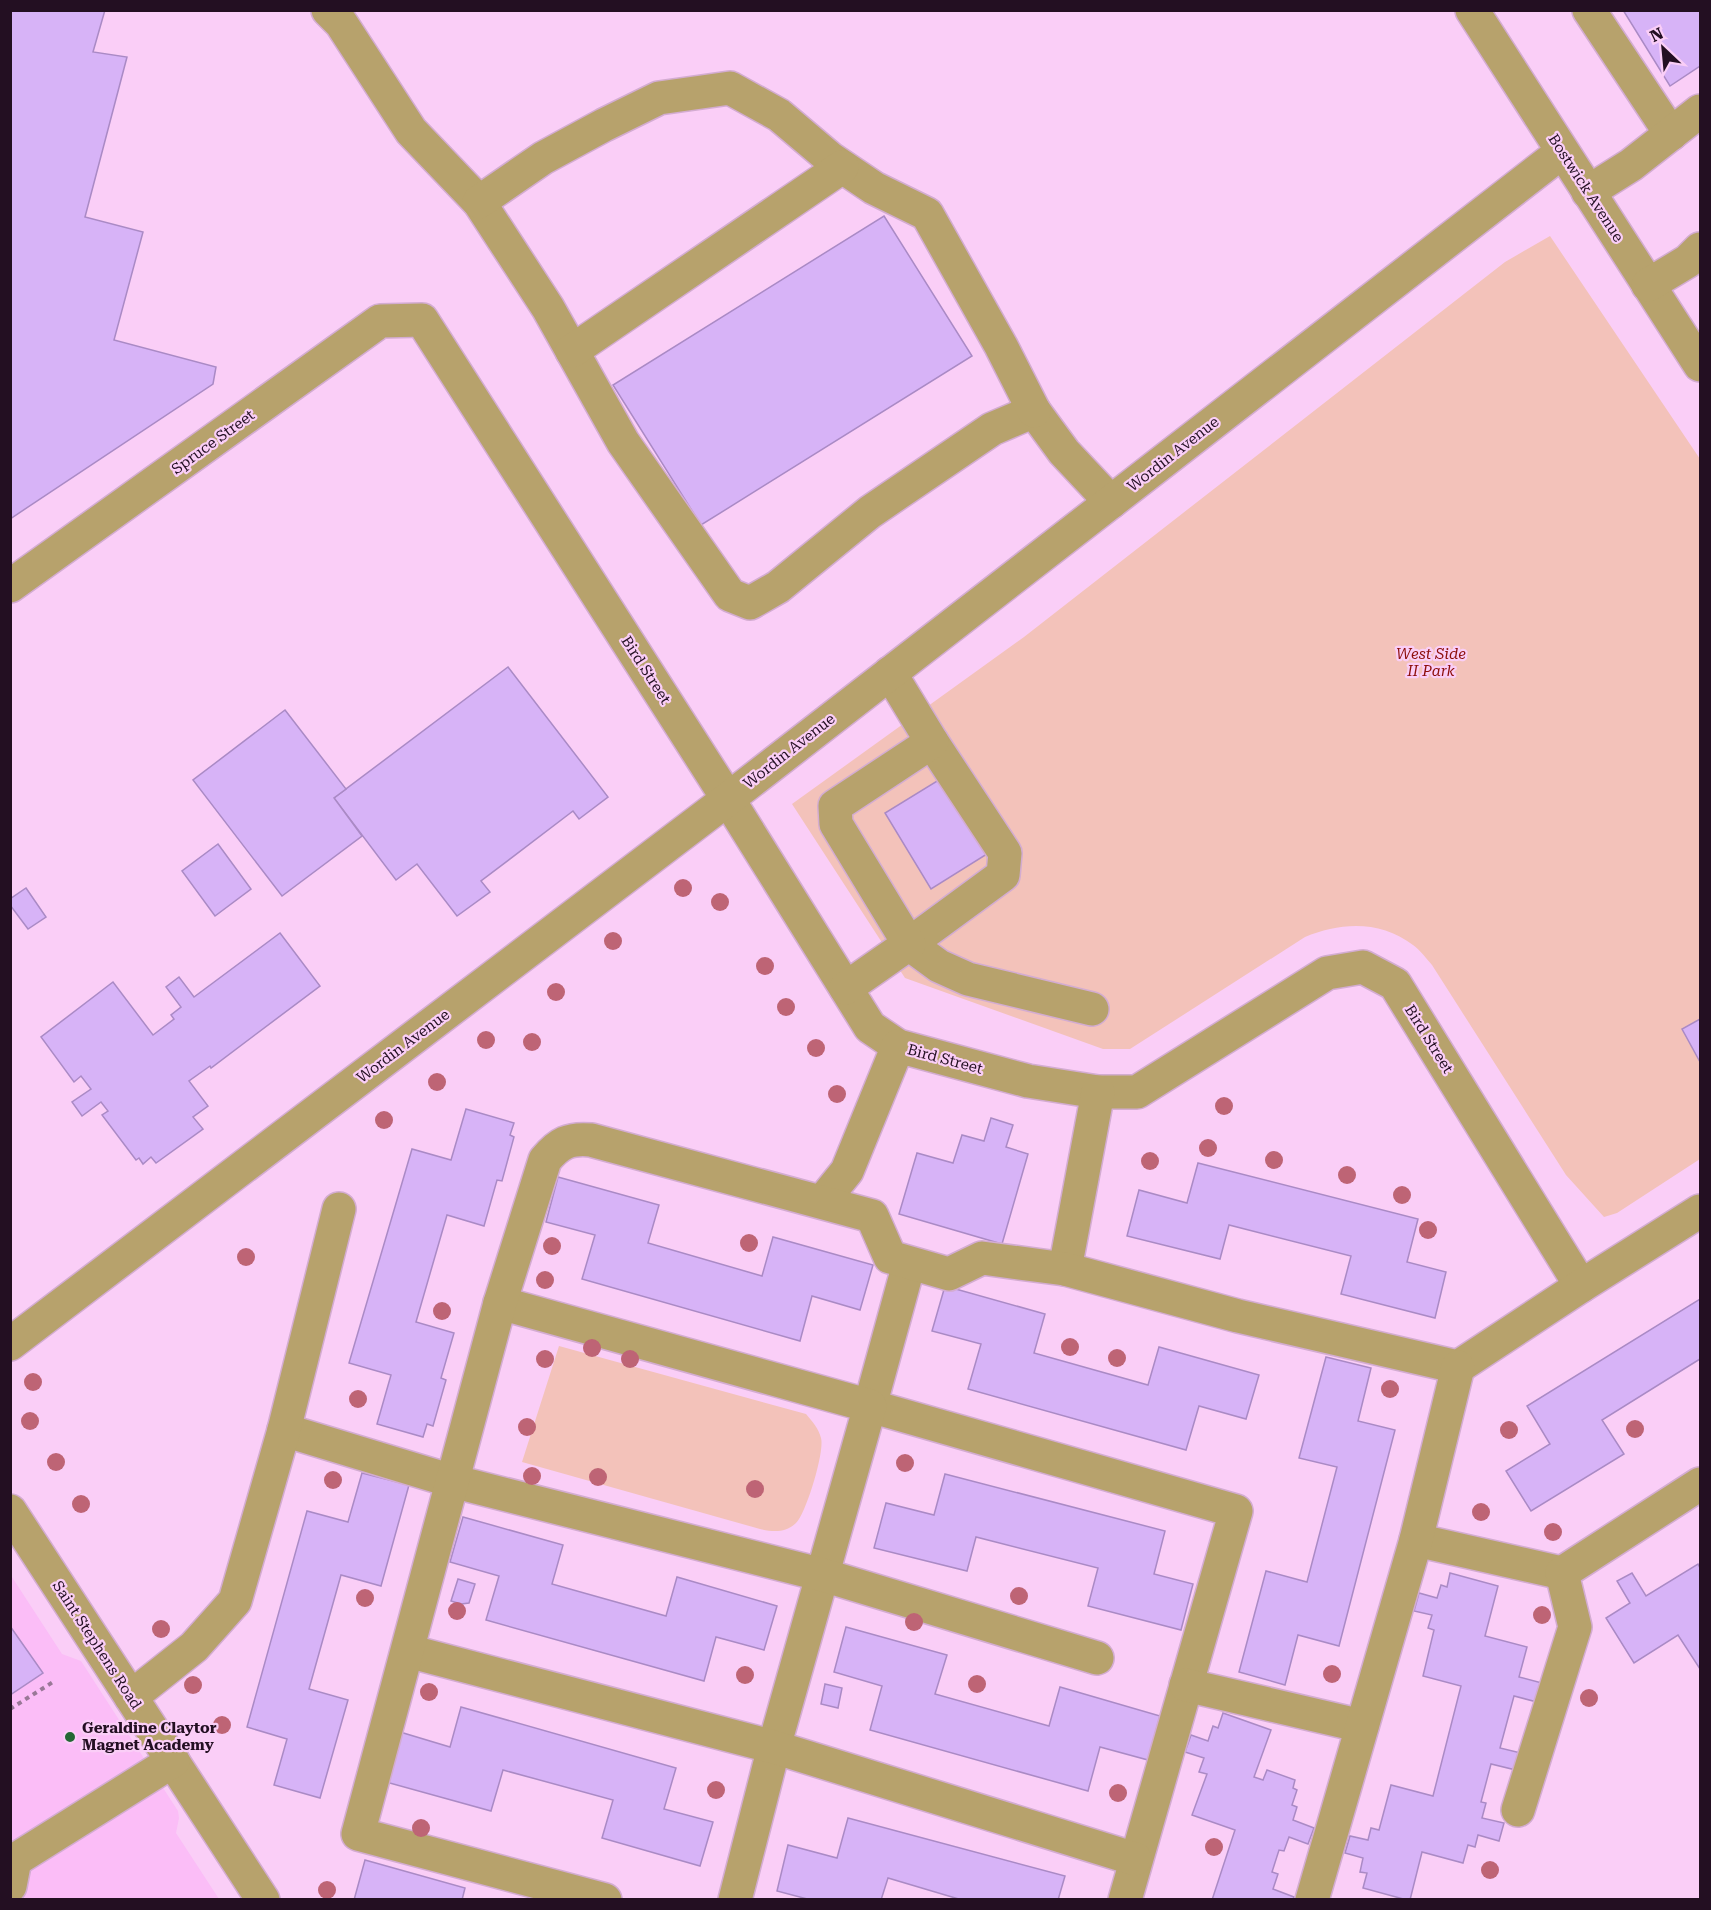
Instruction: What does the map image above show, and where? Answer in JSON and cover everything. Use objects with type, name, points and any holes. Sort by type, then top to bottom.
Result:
[{"type":"street","points":[[328,10],[341,23],[411,131],[478,202],[548,308],[622,442],[730,596],[750,603],[778,587],[870,512],[992,429],[1034,411]]},
{"type":"street","name":"Bostwick Avenue","points":[[1472,10],[1701,365]]},
{"type":"street","points":[[1589,10],[1671,134]]},
{"type":"street","points":[[478,202],[543,158],[659,98],[730,88],[778,115],[842,167],[874,188],[927,214],[1001,346],[1034,411],[1064,452],[1111,502]]},
{"type":"street","points":[[1588,192],[1631,165],[1701,111]]},
{"type":"street","name":"Wordin Avenue","points":[[10,1344],[728,799],[1562,152]]},
{"type":"street","points":[[572,351],[842,167]]},
{"type":"street","points":[[1648,285],[1688,261],[1701,249]]},
{"type":"street","name":"Spruce Street","points":[[10,586],[381,321],[422,320]]},
{"type":"street","name":"Bird Street","points":[[422,320],[728,799],[870,1027],[898,1047],[1028,1081],[1098,1092],[1137,1092],[1328,973],[1363,967],[1395,984],[1581,1286]]},
{"type":"street","points":[[846,988],[1003,875],[1005,853],[890,673]]},
{"type":"street","points":[[932,742],[835,806],[836,824],[909,944],[939,966],[968,979],[1092,1009]]},
{"type":"street","points":[[822,1202],[848,1171],[898,1047]]},
{"type":"street","points":[[1065,1269],[1098,1092]]},
{"type":"street","points":[[604,1899],[358,1834],[500,1303],[545,1160],[564,1142],[577,1139],[591,1140],[872,1216],[890,1257],[909,1264],[949,1274],[982,1258],[1065,1269],[1238,1316],[1458,1367]]},
{"type":"street","points":[[131,1696],[194,1647],[235,1601],[284,1430],[339,1209]]},
{"type":"street","points":[[1312,1899],[1416,1540],[1458,1367],[1701,1211]]},
{"type":"street","points":[[735,1899],[774,1747],[909,1264]]},
{"type":"street","points":[[500,1303],[1236,1511],[1125,1899]]},
{"type":"street","points":[[284,1430],[452,1481],[823,1575],[1097,1658]]},
{"type":"street","points":[[1416,1540],[1562,1573],[1701,1484]]},
{"type":"street","name":"Saint Stephens Road","points":[[10,1511],[263,1899]]},
{"type":"street","points":[[1518,1810],[1575,1627],[1562,1573]]},
{"type":"street","points":[[408,1651],[774,1747],[1135,1859]]},
{"type":"street","points":[[1186,1685],[1362,1726]]},
{"type":"street","points":[[10,1886],[15,1860],[173,1761]]},
{"type":"path","points":[[10,1709],[53,1682]]},
{"type":"shaded area","name":"Geraldine Claytor Magnet Academy","points":[[10,1574],[62,1654],[81,1661],[178,1811],[176,1833],[219,1899],[11,1899]]},
{"type":"green space","name":"West Side II Park","points":[[1550,236],[1700,459],[1700,1159],[1617,1213],[1604,1217],[1566,1175],[1432,965],[1416,947],[1388,931],[1346,926],[1305,937],[1130,1049],[1103,1049],[905,978],[792,804],[1024,637],[1505,262]]},
{"type":"green space","points":[[559,1346],[806,1414],[819,1431],[820,1456],[805,1508],[796,1523],[788,1529],[779,1531],[760,1529],[522,1462]]},
{"type":"building","points":[[10,10],[105,10],[93,52],[127,57],[85,217],[143,232],[114,340],[216,367],[213,384],[10,519]]},
{"type":"building","points":[[1623,10],[1700,10],[1700,66],[1670,86]]},
{"type":"building","points":[[884,216],[972,356],[701,525],[613,385]]},
{"type":"building","points":[[508,667],[608,797],[579,819],[573,811],[481,881],[490,892],[457,916],[417,864],[396,880],[334,798]]},
{"type":"building","points":[[285,710],[346,789],[334,798],[362,836],[282,896],[193,780]]},
{"type":"building","points":[[942,778],[987,854],[931,889],[885,813]]},
{"type":"building","points":[[218,844],[251,889],[215,916],[182,871]]},
{"type":"building","points":[[26,888],[46,917],[28,929],[10,905],[10,899]]},
{"type":"building","points":[[280,933],[320,986],[211,1068],[210,1066],[189,1081],[208,1106],[193,1117],[203,1129],[156,1163],[151,1157],[143,1164],[139,1158],[136,1160],[102,1115],[108,1111],[101,1102],[82,1116],[72,1102],[91,1089],[81,1076],[74,1082],[41,1037],[113,982],[153,1035],[174,1019],[171,1015],[181,1007],[166,987],[179,977],[194,997]]},
{"type":"building","points":[[1700,1019],[1700,1062],[1682,1029]]},
{"type":"building","points":[[466,1109],[514,1123],[510,1135],[514,1137],[502,1181],[497,1180],[484,1226],[447,1215],[416,1322],[454,1333],[441,1378],[446,1380],[433,1426],[427,1424],[423,1437],[377,1424],[391,1375],[349,1363],[412,1149],[451,1160]]},
{"type":"building","points":[[991,1118],[1013,1125],[1006,1147],[1028,1154],[1002,1244],[899,1214],[917,1153],[953,1163],[962,1135],[984,1141]]},
{"type":"building","points":[[1198,1163],[1418,1219],[1407,1262],[1446,1272],[1435,1318],[1341,1294],[1351,1256],[1229,1225],[1220,1259],[1127,1236],[1139,1190],[1187,1203]]},
{"type":"building","points":[[558,1177],[659,1205],[648,1243],[762,1276],[773,1237],[873,1265],[860,1310],[812,1296],[800,1341],[582,1279],[595,1235],[546,1222]]},
{"type":"building","points":[[945,1286],[1045,1314],[1034,1353],[1148,1385],[1159,1347],[1259,1375],[1246,1419],[1199,1406],[1186,1450],[968,1389],[981,1344],[932,1331]]},
{"type":"building","points":[[1700,1299],[1700,1359],[1602,1420],[1624,1454],[1531,1511],[1506,1471],[1550,1444],[1527,1406]]},
{"type":"building","points":[[1326,1357],[1371,1368],[1358,1421],[1395,1430],[1339,1646],[1298,1635],[1285,1685],[1239,1672],[1266,1571],[1307,1582],[1337,1467],[1299,1458]]},
{"type":"building","points":[[362,1473],[409,1485],[381,1586],[341,1575],[309,1689],[348,1700],[320,1798],[274,1785],[287,1739],[247,1727],[307,1511],[348,1522]]},
{"type":"building","points":[[945,1474],[1165,1531],[1154,1574],[1193,1584],[1181,1630],[1088,1606],[1098,1568],[976,1537],[967,1571],[874,1548],[886,1503],[934,1515]]},
{"type":"building","points":[[463,1517],[563,1545],[552,1584],[666,1616],[677,1577],[777,1606],[764,1650],[716,1637],[704,1681],[486,1620],[499,1576],[450,1562]]},
{"type":"building","points":[[1698,1564],[1700,1568],[1700,1669],[1678,1635],[1634,1663],[1606,1618],[1630,1603],[1617,1581],[1632,1573],[1646,1596]]},
{"type":"building","points":[[1450,1573],[1498,1586],[1485,1636],[1527,1647],[1519,1677],[1542,1683],[1537,1702],[1514,1696],[1500,1748],[1525,1754],[1520,1771],[1491,1764],[1481,1802],[1486,1803],[1482,1818],[1504,1823],[1499,1841],[1478,1835],[1475,1847],[1468,1845],[1463,1863],[1422,1852],[1410,1900],[1407,1900],[1363,1888],[1367,1873],[1360,1872],[1363,1858],[1345,1853],[1350,1836],[1368,1840],[1371,1828],[1379,1830],[1391,1785],[1433,1796],[1461,1686],[1423,1676],[1434,1630],[1428,1628],[1432,1615],[1414,1611],[1419,1593],[1437,1598],[1441,1585],[1447,1587]]},
{"type":"building","points":[[458,1579],[475,1584],[469,1603],[461,1604],[451,1601]]},
{"type":"building","points":[[10,1626],[43,1673],[10,1695]]},
{"type":"building","points":[[846,1627],[947,1655],[935,1694],[1049,1726],[1060,1687],[1160,1716],[1148,1760],[1100,1747],[1088,1791],[870,1730],[882,1686],[834,1672]]},
{"type":"building","points":[[825,1684],[842,1688],[838,1708],[821,1704]]},
{"type":"building","points":[[461,1707],[676,1768],[664,1809],[713,1822],[700,1866],[602,1838],[613,1800],[503,1770],[491,1811],[386,1782],[400,1732],[450,1747]]},
{"type":"building","points":[[1223,1713],[1271,1730],[1254,1777],[1263,1780],[1267,1770],[1295,1780],[1293,1788],[1297,1790],[1292,1805],[1297,1807],[1293,1820],[1314,1828],[1308,1844],[1289,1837],[1284,1851],[1279,1850],[1272,1872],[1278,1874],[1273,1889],[1294,1897],[1293,1900],[1212,1900],[1235,1830],[1192,1815],[1207,1774],[1199,1772],[1204,1758],[1185,1752],[1191,1735],[1208,1741],[1213,1726],[1218,1728]]},
{"type":"building","points":[[848,1818],[1065,1876],[1058,1900],[962,1900],[888,1878],[881,1900],[811,1900],[777,1891],[788,1845],[837,1858]]},
{"type":"building","points":[[365,1860],[465,1888],[462,1900],[354,1900]]},
{"type":"place","name":"Geraldine Claytor Magnet Academy","points":[[70,1737]]}]
